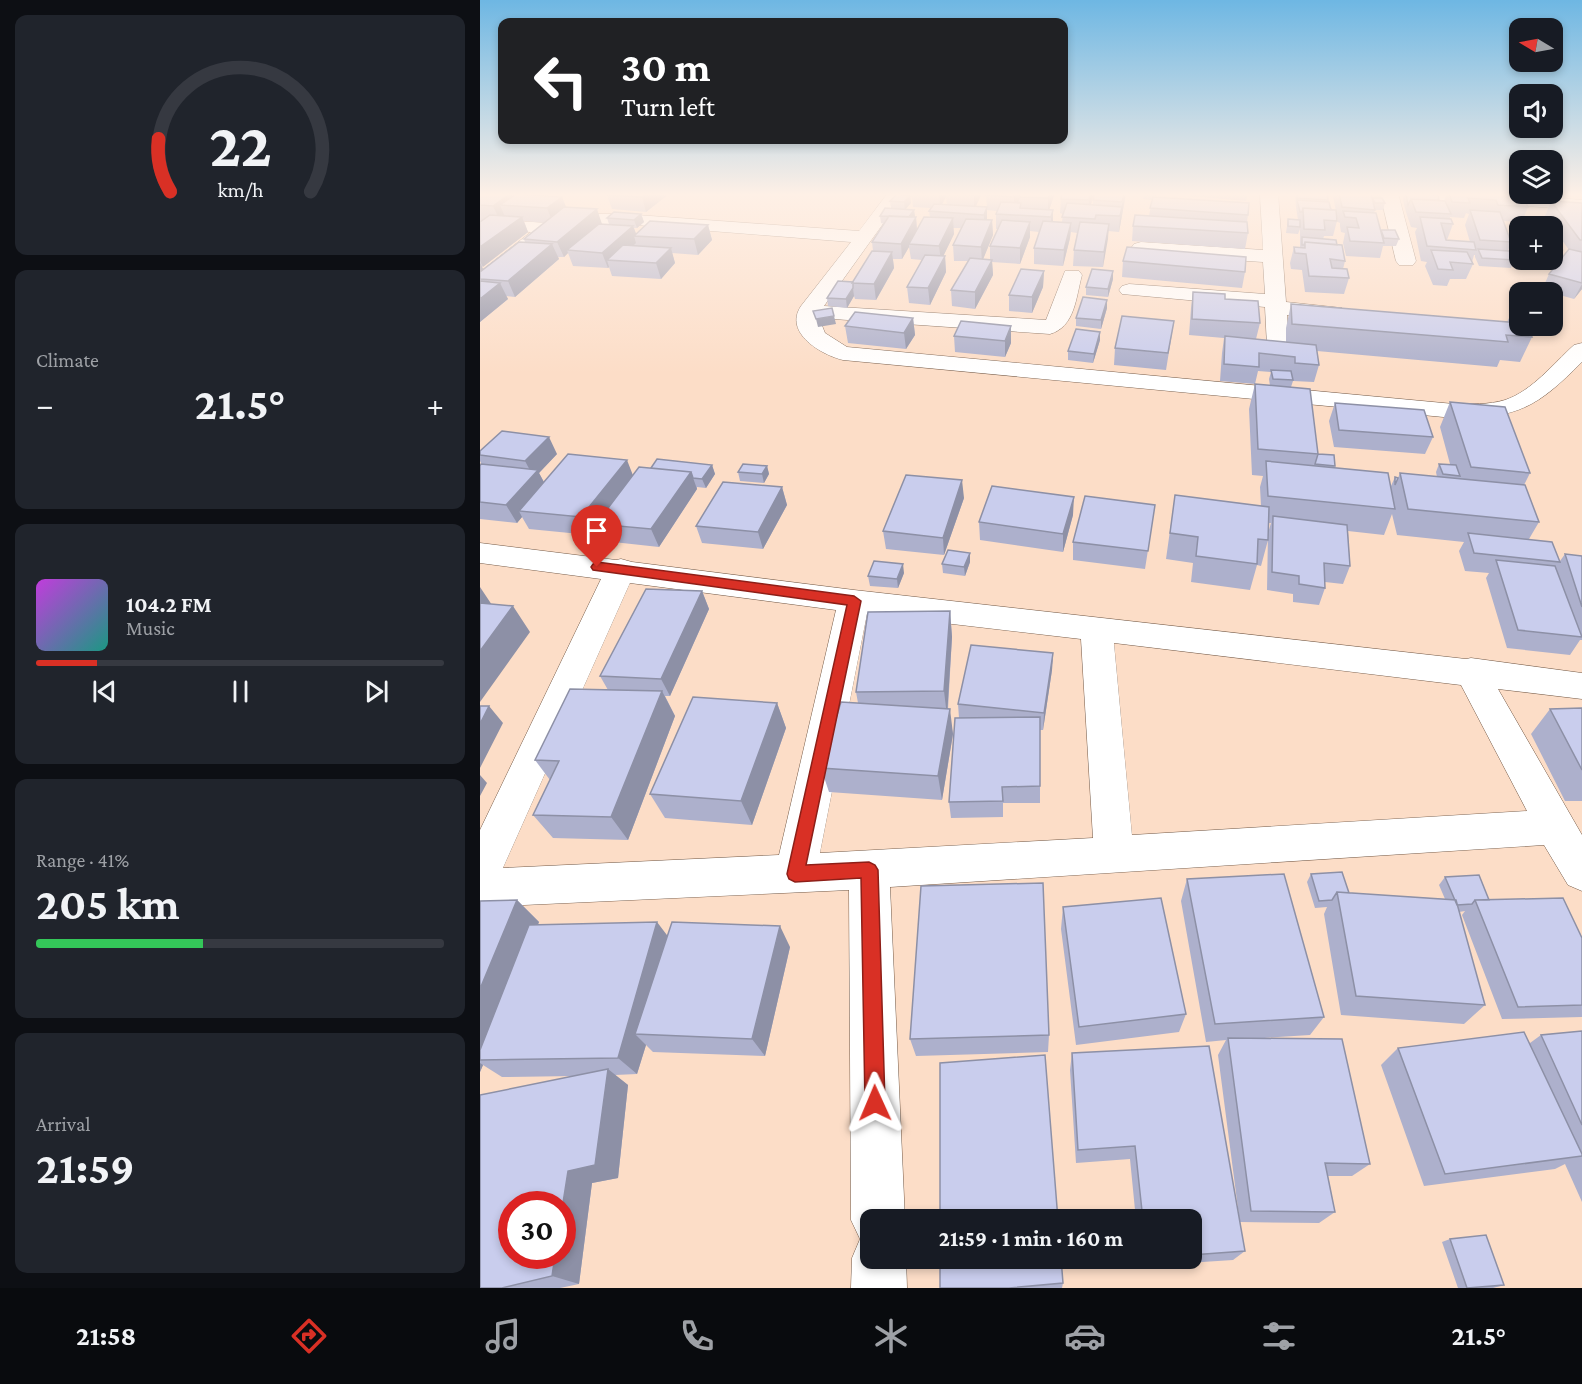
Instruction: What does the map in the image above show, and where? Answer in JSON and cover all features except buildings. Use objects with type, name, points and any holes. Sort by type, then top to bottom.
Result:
[{"type":"street","points":[[480,282],[516,253]]},
{"type":"street","points":[[850,253],[809,311],[807,319],[815,337],[826,346],[843,353],[1454,411],[1477,411],[1516,404],[1531,395],[1582,350]]},
{"type":"street","points":[[1208,253],[1273,258]]},
{"type":"street","points":[[1273,253],[1278,346]]},
{"type":"street","points":[[1404,253],[1406,261]]},
{"type":"street","points":[[809,311],[1050,327],[1058,322],[1072,275]]},
{"type":"street","points":[[1129,290],[1275,304],[1356,315]]},
{"type":"street","points":[[480,553],[621,569],[854,601],[1471,671],[1582,686]]},
{"type":"street","points":[[480,873],[621,569]]},
{"type":"street","points":[[795,874],[854,601]]},
{"type":"street","points":[[1097,630],[1114,855]]},
{"type":"street","points":[[1471,671],[1555,827],[1582,872]]},
{"type":"street","points":[[480,888],[869,870],[1555,827]]},
{"type":"street","points":[[869,870],[878,1209]]},
{"type":"street","points":[[879,1269],[879,1288]]},
{"type":"route","points":[[597,567],[854,601],[795,874],[869,870],[875,1103]]}]
